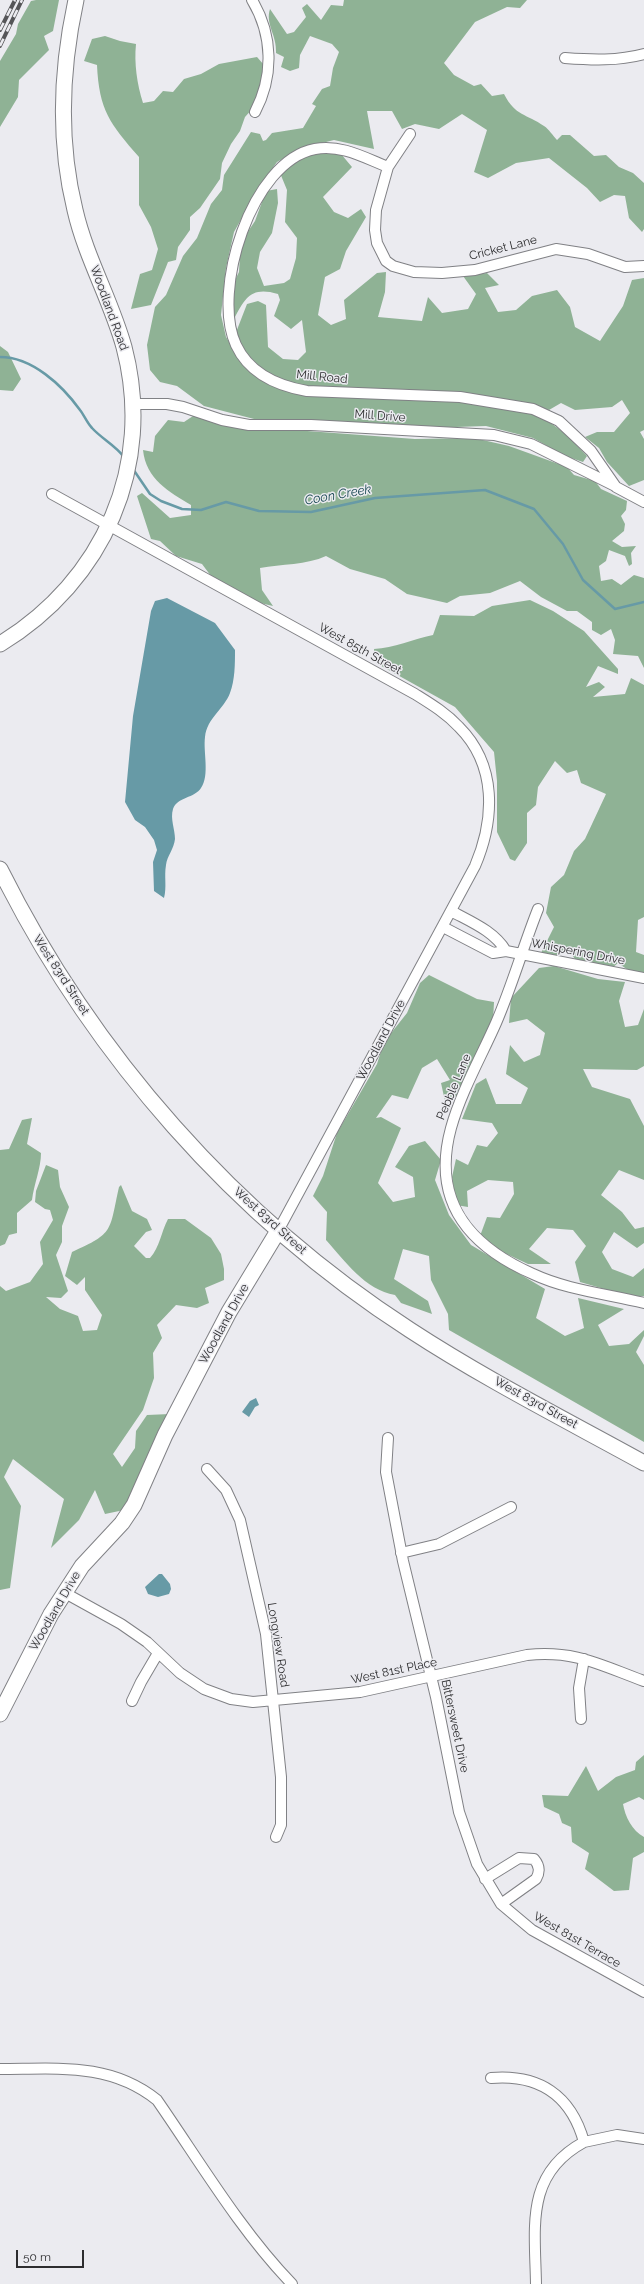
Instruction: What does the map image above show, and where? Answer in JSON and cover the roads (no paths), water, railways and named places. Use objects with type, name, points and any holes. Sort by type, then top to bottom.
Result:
[{"type":"main road","name":"Woodland Road","points":[[0,644],[30,624],[71,585],[94,554],[108,526],[122,492],[130,460],[133,404],[123,345],[80,232],[68,173],[64,134],[64,94],[68,46],[76,0]]},
{"type":"main road","name":"West 83rd Street","points":[[0,869],[42,946],[65,984],[109,1047],[174,1127],[241,1197],[278,1231],[330,1274],[408,1330],[644,1463]]},
{"type":"main road","name":"Woodland Drive","points":[[0,1714],[51,1614],[82,1566],[122,1523],[134,1505],[166,1435],[229,1312],[278,1231]]},
{"type":"street","points":[[252,0],[262,21],[268,48],[267,83],[255,112]]},
{"type":"street","points":[[565,58],[598,60],[628,58],[644,54]]},
{"type":"street","name":"Cricket Lane","points":[[410,134],[388,168],[376,210],[374,230],[380,252],[386,261],[393,266],[414,272],[475,270],[556,249],[588,254],[625,267],[644,266]]},
{"type":"street","name":"Mill Road","points":[[388,168],[350,151],[330,147],[314,149],[289,161],[269,181],[249,217],[240,241],[229,290],[228,313],[230,331],[244,359],[268,379],[282,385],[307,391],[460,397],[533,409],[547,414],[570,430],[591,451],[616,487],[644,502]]},
{"type":"street","name":"Mill Drive","points":[[133,404],[167,404],[182,407],[222,420],[249,425],[311,425],[494,435],[538,446],[616,487]]},
{"type":"street","name":"West 85th Street","points":[[52,494],[415,694],[442,711],[467,735],[476,748],[484,769],[490,790],[490,809],[483,847],[443,927]]},
{"type":"street","name":"Pebble Lane","points":[[538,909],[502,1008],[451,1128],[447,1150],[446,1180],[452,1203],[459,1218],[477,1240],[492,1252],[517,1267],[552,1281],[644,1303]]},
{"type":"street","points":[[451,911],[490,933],[500,941],[506,951]]},
{"type":"street","name":"Woodland Drive","points":[[278,1231],[443,927]]},
{"type":"street","name":"Whispering Drive","points":[[443,927],[493,953],[506,951],[644,978]]},
{"type":"street","name":"Bittersweet Drive","points":[[388,1438],[386,1472],[401,1553],[431,1676],[459,1812]]},
{"type":"street","name":"Longview Road","points":[[207,1469],[226,1490],[240,1520],[266,1634],[281,1777],[281,1825],[276,1837]]},
{"type":"street","points":[[401,1553],[439,1544],[511,1507]]},
{"type":"street","name":"West 81st Place","points":[[65,1593],[121,1624],[147,1642],[193,1682],[217,1695],[253,1702],[273,1702],[360,1692],[527,1655],[551,1653],[584,1659],[644,1681]]},
{"type":"street","points":[[132,1701],[158,1653]]},
{"type":"street","points":[[581,1719],[579,1688],[584,1659]]},
{"type":"street","name":"West 81st Terrace","points":[[459,1812],[477,1864],[501,1904],[532,1930],[644,1992]]},
{"type":"street","points":[[485,1879],[519,1858],[534,1859],[538,1863],[539,1874],[536,1879],[501,1904]]},
{"type":"street","points":[[0,2069],[86,2070],[119,2078],[143,2089],[157,2100],[274,2266],[292,2284]]},
{"type":"street","points":[[491,2078],[506,2076],[526,2079],[552,2092],[573,2114],[584,2142]]},
{"type":"street","points":[[536,2284],[535,2217],[539,2192],[546,2176],[556,2163],[584,2142],[617,2135],[644,2139]]},
{"type":"water","points":[[167,598],[215,623],[235,650],[235,666],[230,693],[206,730],[206,770],[204,783],[195,794],[178,802],[173,809],[172,816],[175,839],[166,865],[164,898],[154,891],[153,862],[157,850],[154,840],[145,827],[135,820],[125,802],[133,716],[151,611],[155,601]]},
{"type":"water","points":[[256,1398],[259,1405],[255,1407],[249,1417],[242,1412],[250,1401]]},
{"type":"water","points":[[159,1574],[162,1574],[170,1584],[171,1589],[169,1594],[158,1597],[148,1594],[145,1587]]},
{"type":"waterway","name":"Coon Creek","points":[[0,357],[12,358],[35,367],[55,382],[73,401],[92,428],[117,449],[124,457]]},
{"type":"waterway","name":"Coon Creek","points":[[133,469],[150,494],[161,501],[182,509],[201,510],[226,502],[259,511],[311,512],[375,498],[485,490],[534,509],[563,544],[583,580],[615,609],[644,602]]},
{"type":"railway","points":[[0,30],[15,0]]},
{"type":"railway","points":[[0,46],[22,0]]}]
